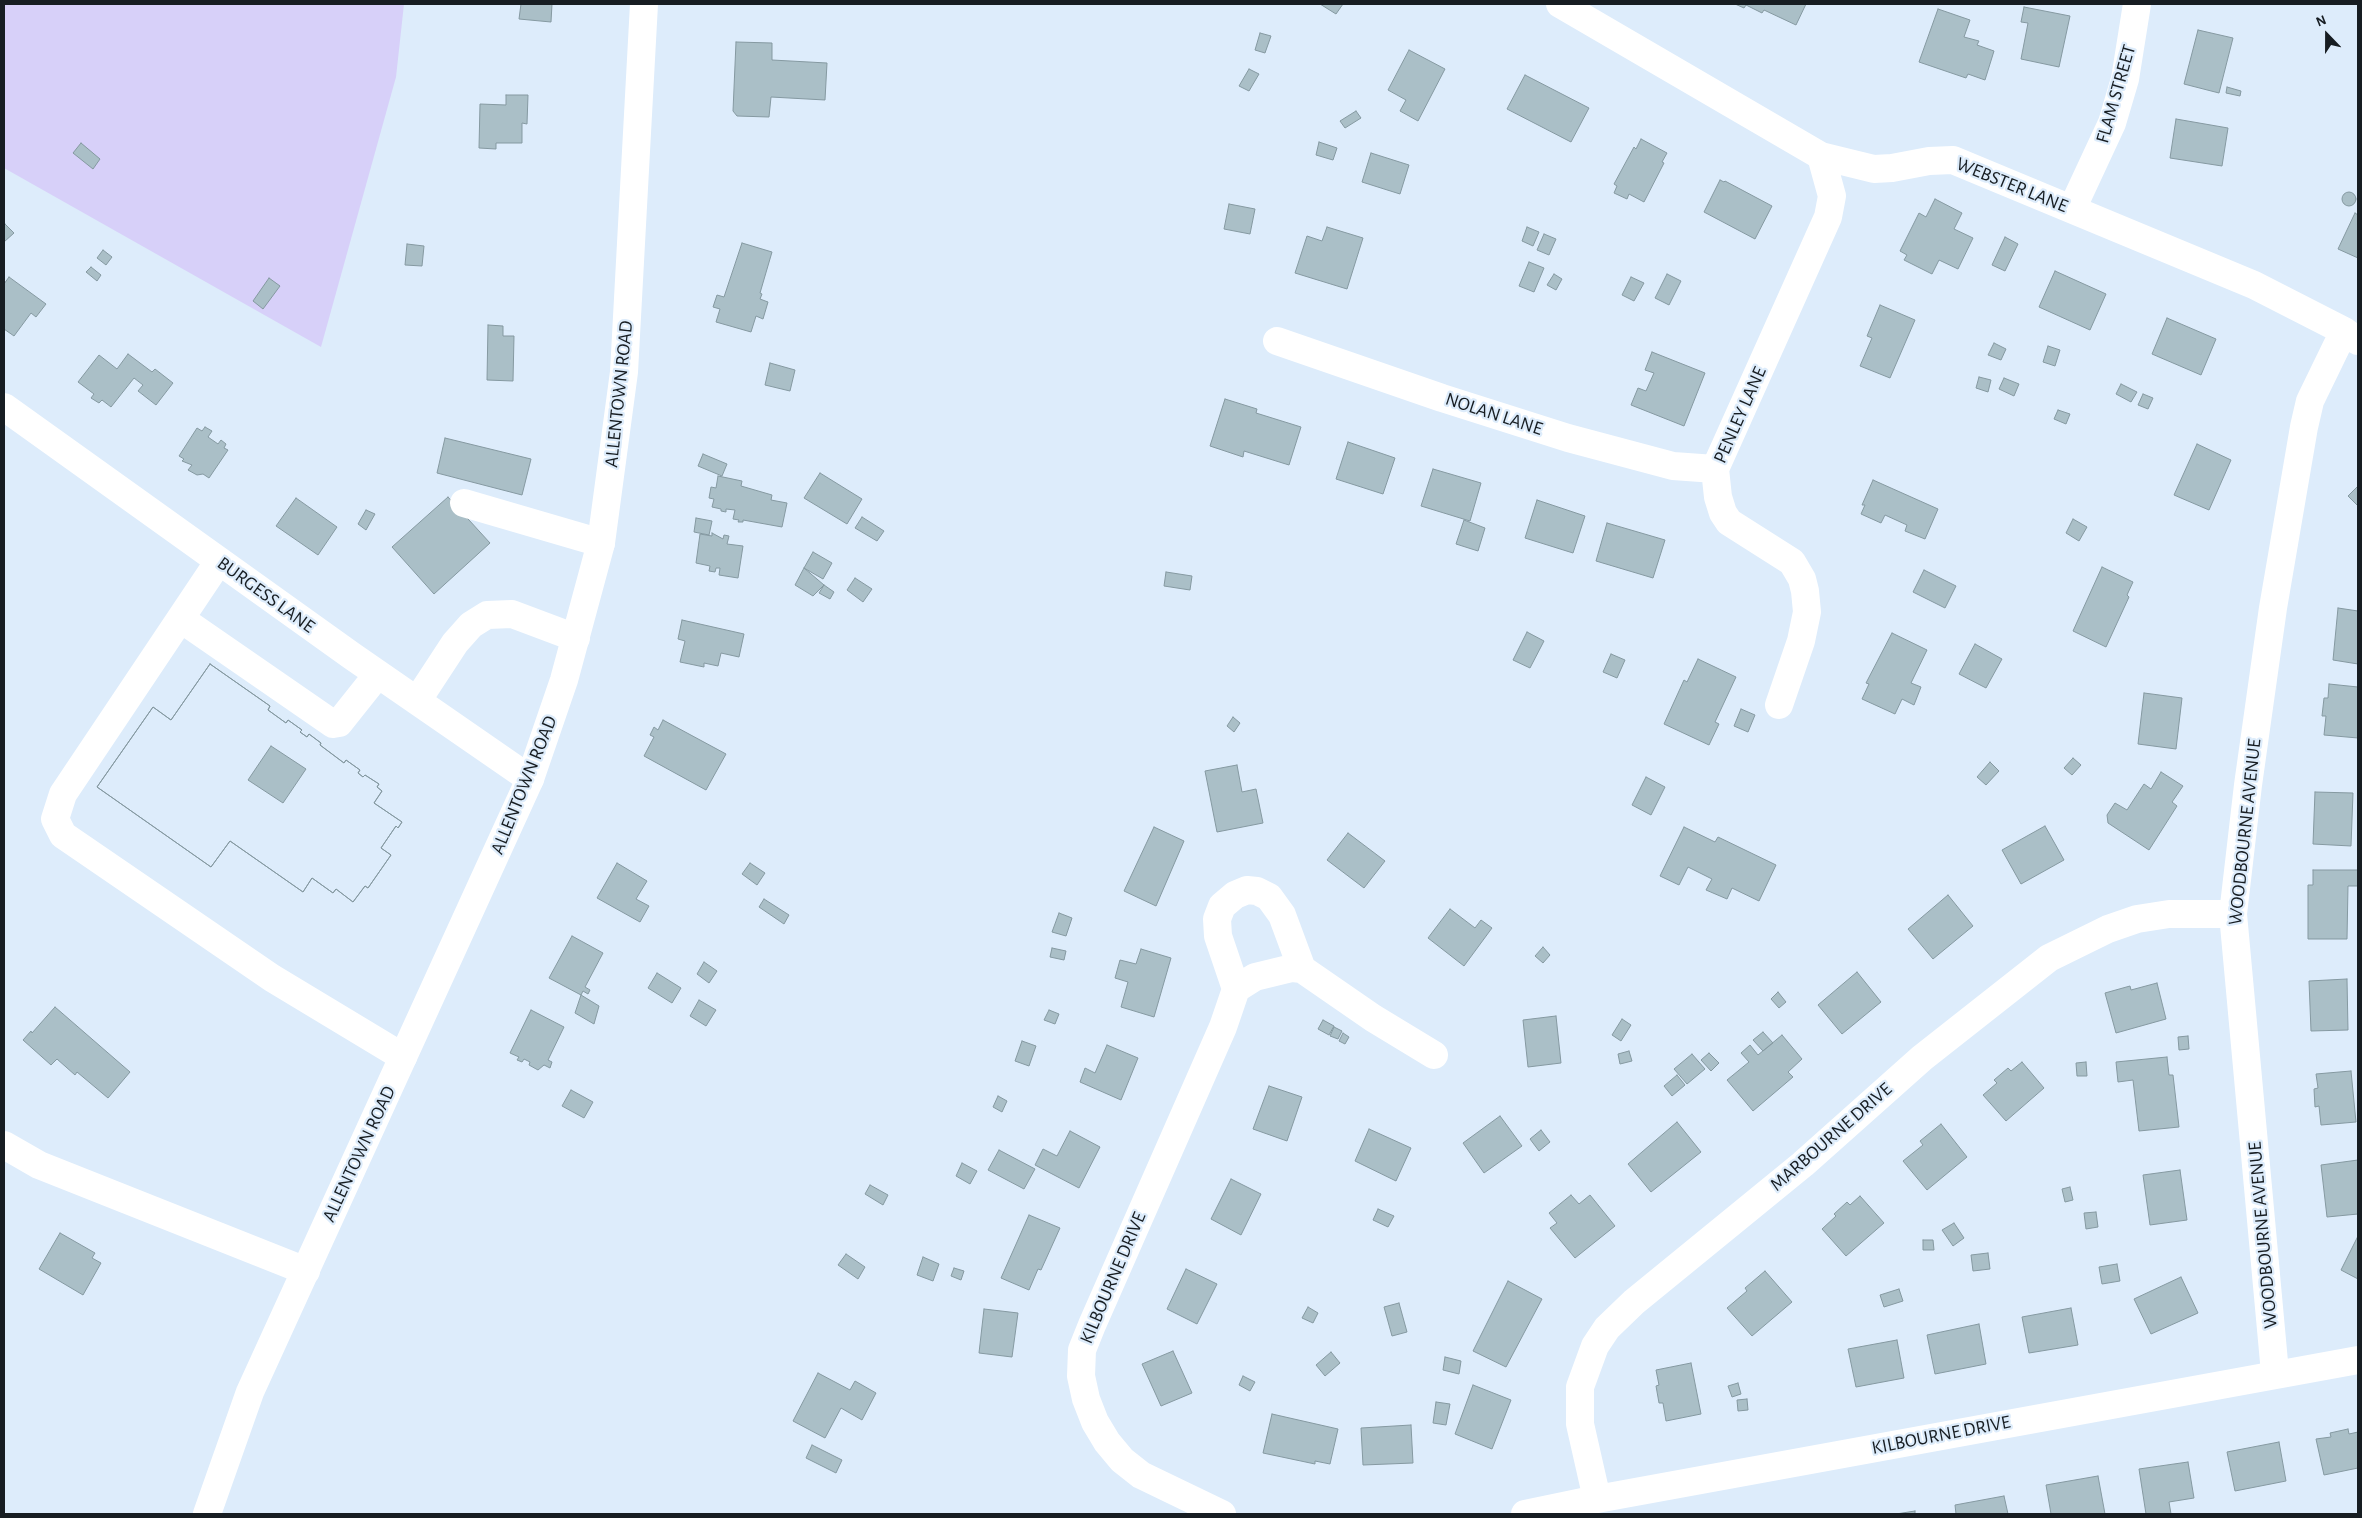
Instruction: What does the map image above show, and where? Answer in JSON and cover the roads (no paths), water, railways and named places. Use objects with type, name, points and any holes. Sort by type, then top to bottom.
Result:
[{"type":"street","name":"ALLENTOWN ROAD","points":[[207,1514],[250,1392],[530,779],[564,680],[601,543],[624,372],[644,4]]},
{"type":"street","name":"WEBSTER LANE","points":[[1560,4],[1821,156],[1874,169],[1892,168],[1929,161],[1953,160],[2254,285],[2351,336]]},
{"type":"street","name":"FLAM STREET","points":[[2072,209],[2112,123],[2125,79],[2137,4]]},
{"type":"street","name":"PENLEY LANE","points":[[1779,705],[1801,641],[1807,612],[1802,579],[1792,562],[1729,522],[1723,513],[1718,497],[1715,468],[1828,217],[1832,196],[1821,156]]},
{"type":"street","name":"WOODBOURNE AVENUE","points":[[2276,1373],[2232,914],[2272,608],[2304,427],[2310,401],[2351,336]]},
{"type":"street","name":"NOLAN LANE","points":[[1277,341],[1442,398],[1568,438],[1665,464],[1715,468]]},
{"type":"street","name":"BURGESS LANE","points":[[4,407],[378,674],[530,779]]},
{"type":"street","points":[[464,503],[601,543]]},
{"type":"street","points":[[219,561],[63,794],[56,820],[63,835],[272,978],[403,1057]]},
{"type":"street","points":[[417,701],[455,643],[471,625],[487,615],[512,614],[576,638]]},
{"type":"street","points":[[181,619],[333,724],[339,723],[378,674]]},
{"type":"street","points":[[1302,969],[1286,923],[1269,897],[1257,891],[1247,890],[1235,895],[1222,906],[1217,919],[1218,936],[1236,989],[1255,977],[1292,968],[1302,969],[1373,1018],[1434,1055]]},
{"type":"street","name":"MARBOURNE DRIVE","points":[[1597,1499],[1580,1424],[1580,1387],[1595,1346],[1608,1328],[1634,1302],[1803,1164],[1922,1058],[2049,958],[2108,929],[2137,919],[2169,914],[2232,914]]},
{"type":"street","name":"KILBOURNE DRIVE","points":[[1222,1514],[1141,1475],[1122,1460],[1107,1442],[1095,1422],[1086,1399],[1082,1376],[1082,1350],[1222,1027],[1236,989]]},
{"type":"street","points":[[4,1145],[38,1165],[306,1271]]},
{"type":"street","name":"KILBOURNE DRIVE","points":[[1525,1514],[2276,1373],[2358,1360]]}]
